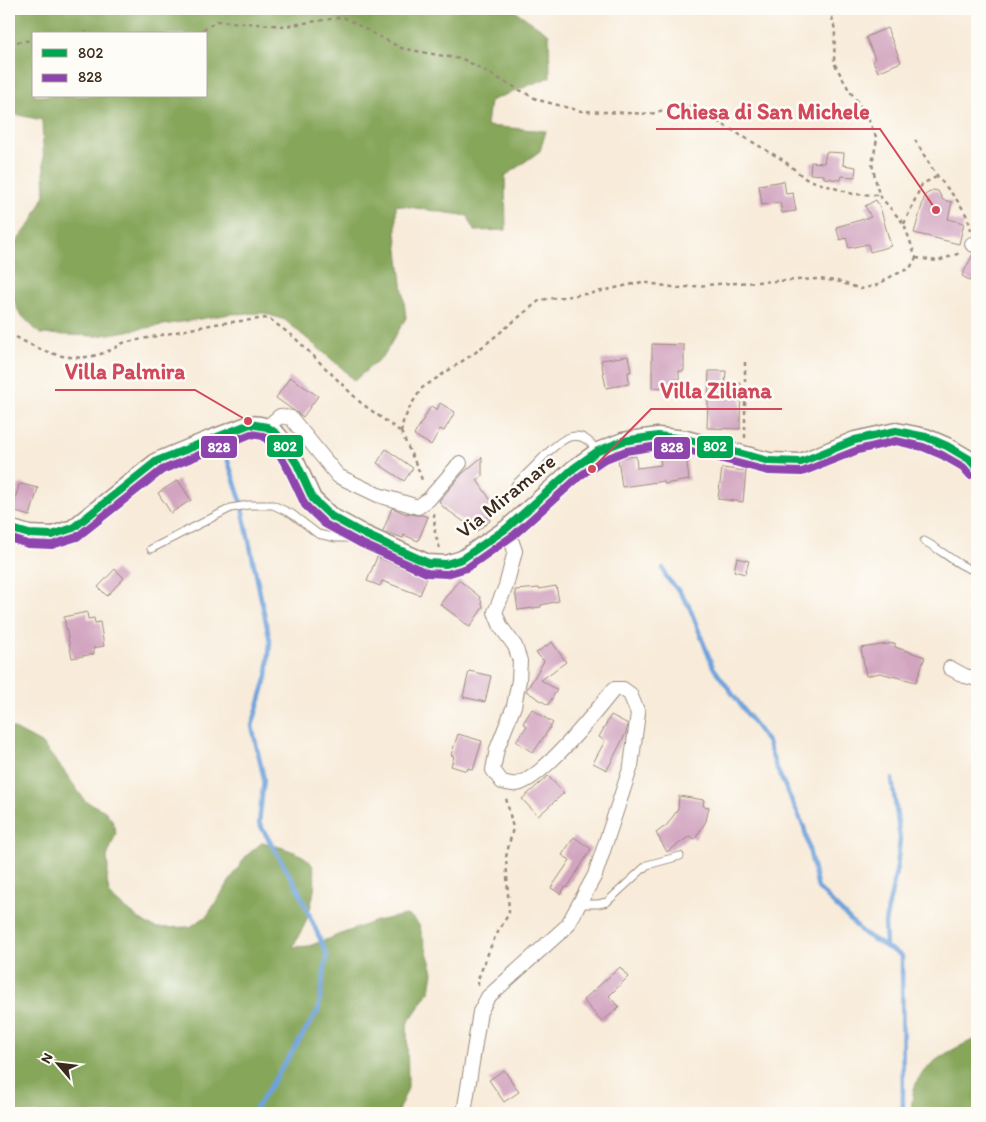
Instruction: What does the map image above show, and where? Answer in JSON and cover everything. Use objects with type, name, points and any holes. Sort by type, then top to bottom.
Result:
[{"type":"street","points":[[9,528],[28,534],[52,536],[73,528],[157,461],[210,438],[250,424],[267,427],[280,416],[291,418],[338,476],[378,496],[418,507],[429,499],[460,463]]},
{"type":"street","name":"Via Miramare","points":[[267,427],[284,441],[313,498],[331,516],[364,534],[428,563],[446,564],[462,559],[508,528],[574,468],[598,451],[623,441],[658,436],[686,439],[769,462],[801,462],[855,440],[896,431],[926,437],[947,446],[969,459],[977,468]]},
{"type":"street","points":[[464,1113],[480,1012],[488,998],[567,926],[595,875],[631,766],[638,713],[630,694],[623,689],[614,689],[564,748],[535,775],[517,784],[502,782],[493,770],[497,748],[514,706],[519,680],[520,661],[495,612],[506,586],[515,551],[508,528]]},
{"type":"street","points":[[950,668],[965,676],[977,679]]},
{"type":"lane","points":[[515,485],[562,440],[572,436],[583,437],[592,443],[598,451]]},
{"type":"lane","points":[[151,549],[231,508],[248,505],[273,505],[292,514],[318,534],[336,538],[353,538],[364,534]]},
{"type":"lane","points":[[924,541],[958,563],[977,571]]},
{"type":"lane","points":[[579,904],[606,902],[647,865],[680,856]]},
{"type":"path","points":[[830,9],[835,30],[834,64],[866,114],[878,139],[872,164],[879,196],[904,224],[916,258]]},
{"type":"path","points":[[199,32],[217,21],[284,26],[343,16],[401,48],[465,60],[538,100],[581,111],[651,114],[682,104],[693,107],[783,160],[806,179],[853,194],[879,196]]},
{"type":"path","points":[[9,43],[32,40]]},
{"type":"path","points":[[915,140],[970,221],[975,245],[938,261],[916,258]]},
{"type":"path","points":[[904,224],[922,184],[938,176]]},
{"type":"path","points":[[9,333],[35,348],[62,357],[88,357],[111,351],[123,343],[215,324],[268,318],[294,337],[361,403],[401,432],[403,422],[422,388],[476,352],[540,300],[593,293],[642,282],[678,288],[818,279],[837,281],[861,289],[877,285],[910,268],[916,258]]},
{"type":"path","points":[[745,362],[746,455]]},
{"type":"path","points":[[478,987],[478,979],[490,950],[509,913],[506,856],[513,828],[502,782]]},
{"type":"green space","points":[[9,9],[512,9],[549,34],[550,77],[490,101],[487,126],[546,131],[540,151],[505,176],[506,230],[474,231],[468,216],[396,205],[396,233],[406,318],[384,355],[354,381],[343,369],[285,320],[263,313],[230,314],[97,336],[40,334],[19,313],[9,287],[9,251],[31,223],[45,195],[42,120],[9,113]]},
{"type":"green space","points":[[9,726],[41,743],[85,801],[105,811],[112,820],[116,833],[107,857],[109,893],[116,901],[146,924],[157,928],[190,927],[207,916],[246,856],[263,842],[301,855],[310,862],[313,868],[315,884],[309,912],[293,947],[309,946],[376,921],[406,915],[414,919],[419,925],[433,972],[430,991],[407,1024],[408,1088],[397,1113],[9,1113]]},
{"type":"green space","points":[[977,1038],[977,1113],[911,1113],[914,1089],[924,1071],[940,1058]]},
{"type":"building","points":[[887,28],[901,62],[878,72],[866,37]]},
{"type":"building","points":[[826,152],[844,153],[843,165],[856,167],[855,177],[842,176],[841,180],[824,178],[824,175],[810,174],[811,162],[824,163]]},
{"type":"building","points":[[784,181],[786,194],[793,193],[796,211],[782,213],[780,202],[762,205],[759,185]]},
{"type":"building","points":[[933,190],[938,191],[943,200],[952,202],[948,219],[964,223],[959,244],[914,233],[925,195]]},
{"type":"building","points":[[876,200],[880,207],[891,246],[870,252],[868,244],[849,248],[846,238],[840,240],[836,227],[871,217],[865,206]]},
{"type":"building","points":[[973,254],[977,255],[977,284],[962,276]]},
{"type":"building","points":[[652,344],[684,345],[684,371],[679,371],[676,387],[652,388]]},
{"type":"building","points":[[628,356],[631,372],[628,372],[629,384],[606,388],[601,360]]},
{"type":"building","points":[[709,371],[726,371],[725,383],[741,383],[740,429],[707,428]]},
{"type":"building","points":[[290,377],[318,396],[303,417],[276,398]]},
{"type":"building","points":[[440,403],[455,412],[444,431],[440,429],[431,445],[414,435],[431,406],[437,410]]},
{"type":"building","points":[[386,449],[413,468],[404,481],[377,463]]},
{"type":"building","points":[[686,455],[689,480],[664,484],[664,481],[622,487],[618,458],[636,456],[637,468],[661,465],[660,459]]},
{"type":"building","points":[[482,457],[482,476],[477,480],[494,505],[486,510],[490,521],[477,531],[443,507],[439,501],[462,474]]},
{"type":"building","points":[[722,468],[746,471],[743,502],[718,499]]},
{"type":"building","points":[[178,480],[191,500],[171,513],[158,493]]},
{"type":"building","points":[[19,485],[38,488],[30,516],[12,511]]},
{"type":"building","points":[[392,508],[407,514],[428,517],[418,541],[404,535],[403,538],[383,531]]},
{"type":"building","points":[[377,557],[427,578],[420,595],[382,581],[380,586],[367,581]]},
{"type":"building","points":[[737,558],[749,561],[745,574],[734,571]]},
{"type":"building","points":[[115,569],[124,578],[107,596],[98,587]]},
{"type":"building","points":[[459,580],[480,597],[483,607],[470,627],[440,604]]},
{"type":"building","points":[[556,586],[559,601],[541,605],[541,607],[518,610],[515,590]]},
{"type":"building","points":[[87,612],[88,619],[94,618],[95,623],[100,622],[104,646],[93,648],[94,654],[72,658],[64,617]]},
{"type":"building","points":[[552,642],[566,662],[541,680],[557,690],[548,705],[526,691],[544,661],[536,653]]},
{"type":"building","points":[[895,643],[895,647],[925,657],[916,682],[880,673],[866,676],[861,648]]},
{"type":"building","points":[[469,671],[491,676],[485,702],[463,697]]},
{"type":"building","points":[[532,709],[553,723],[533,753],[516,741],[527,726],[523,723]]},
{"type":"building","points":[[611,715],[628,724],[626,733],[607,770],[593,763],[605,741],[599,737]]},
{"type":"building","points":[[458,734],[482,741],[473,770],[468,768],[467,771],[451,766],[454,756],[451,755]]},
{"type":"building","points":[[548,776],[564,793],[538,816],[522,799]]},
{"type":"building","points":[[679,796],[704,800],[703,806],[709,807],[706,821],[695,839],[690,836],[667,852],[656,833],[667,825],[678,809]]},
{"type":"building","points":[[574,837],[591,849],[567,888],[565,887],[561,894],[551,888],[570,860],[562,855]]},
{"type":"building","points":[[620,967],[628,977],[609,996],[619,1007],[602,1022],[583,1000]]},
{"type":"building","points":[[504,1070],[519,1092],[504,1102],[489,1080]]},
{"type":"waterway","points":[[221,440],[240,498],[270,641],[267,676],[252,726],[264,779],[259,823],[298,889],[327,955],[318,1011],[253,1113]]},
{"type":"waterway","points":[[663,568],[666,577],[689,606],[713,667],[768,743],[776,767],[804,827],[818,888],[864,934],[902,956],[903,1113]]},
{"type":"waterway","points":[[886,947],[885,923],[897,867],[900,839],[892,779]]},
{"type":"transit line","name":"802","points":[[9,528],[29,534],[52,535],[73,528],[157,461],[250,424],[267,427],[277,434],[297,464],[313,499],[331,516],[364,534],[428,563],[446,564],[462,559],[507,528],[574,468],[598,451],[623,441],[658,436],[686,439],[769,461],[801,462],[855,440],[896,431],[926,437],[947,446],[969,459],[977,468]]},
{"type":"transit line","name":"828","points":[[9,538],[28,544],[52,545],[77,537],[162,470],[251,434],[263,436],[275,447],[305,505],[325,524],[360,543],[427,573],[447,574],[467,568],[514,535],[580,476],[603,460],[626,451],[658,446],[684,449],[768,471],[802,472],[858,450],[896,441],[923,447],[942,455],[963,467],[970,475]]},
{"type":"place","name":"Chiesa di San Michele","points":[[936,210]]},
{"type":"place","name":"Villa Palmira","points":[[248,421]]},
{"type":"place","name":"Villa Ziliana","points":[[592,469]]}]
